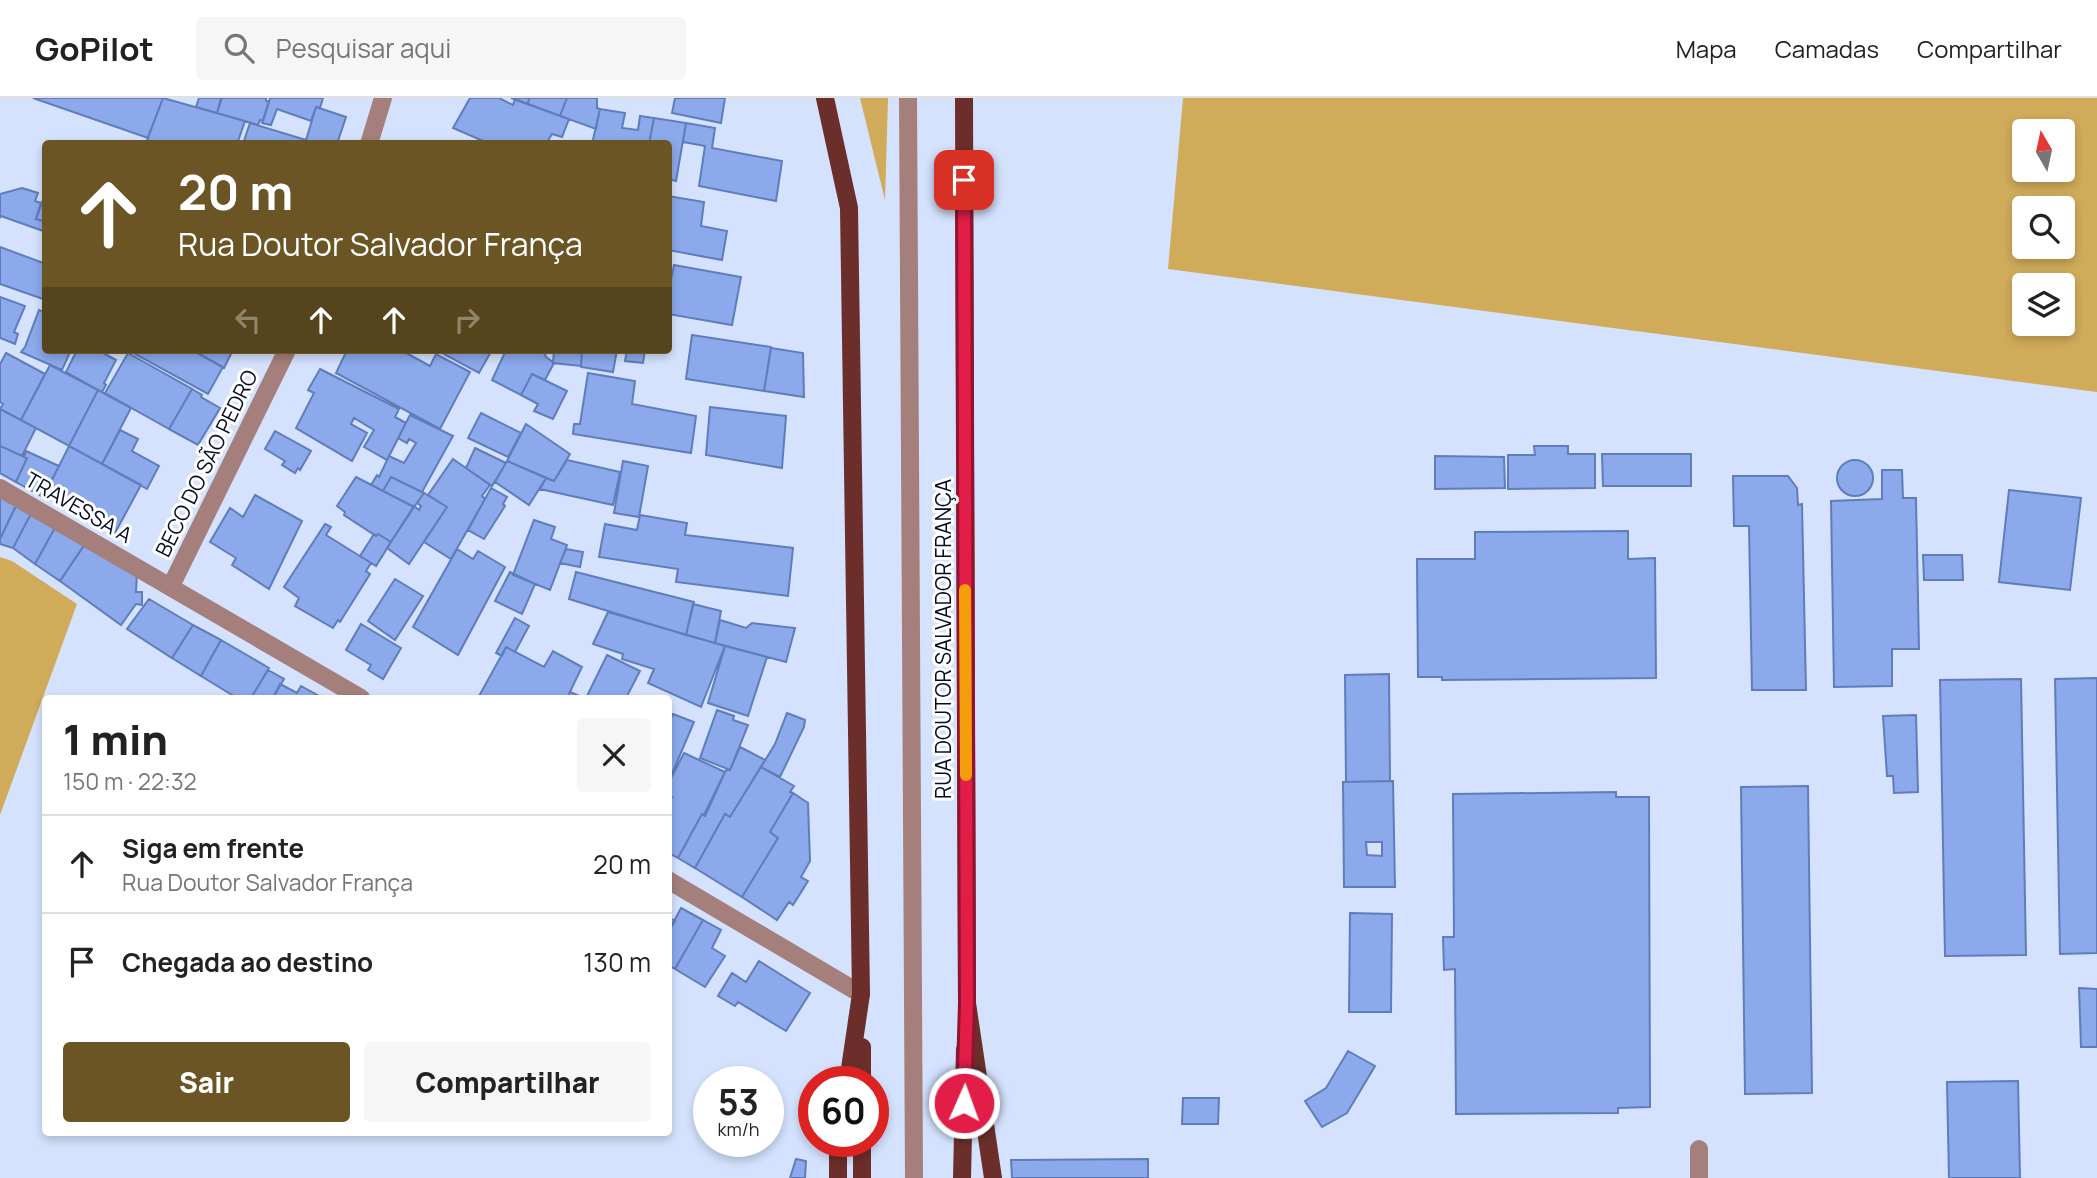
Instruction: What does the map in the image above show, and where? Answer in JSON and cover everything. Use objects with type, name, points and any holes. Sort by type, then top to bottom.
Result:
[{"type":"main road","points":[[825,98],[849,208],[862,1066]]},
{"type":"main road","name":"RUA DOUTOR SALVADOR FRANÇA","points":[[964,98],[967,1003],[993,1178]]},
{"type":"main road","points":[[850,1066],[861,994]]},
{"type":"main road","points":[[962,1178],[967,1003]]},
{"type":"main road","points":[[838,1157],[838,1178]]},
{"type":"main road","points":[[862,1157],[862,1178]]},
{"type":"street","points":[[370,140],[383,98]]},
{"type":"street","points":[[908,98],[914,1178]]},
{"type":"street","name":"BECO DO SÃO PEDRO","points":[[285,354],[171,586],[356,695]]},
{"type":"street","name":"TRAVESSA A","points":[[0,488],[171,586]]},
{"type":"street","points":[[672,882],[861,994]]},
{"type":"street","points":[[1699,1149],[1699,1178]]},
{"type":"shaded area","points":[[860,98],[888,98],[885,200]]},
{"type":"shaded area","points":[[1183,98],[2097,98],[2097,392],[1168,269]]},
{"type":"shaded area","points":[[0,557],[12,561],[77,604],[0,815]]},
{"type":"building","points":[[33,98],[163,98],[148,138]]},
{"type":"building","points":[[163,98],[245,121],[238,140],[147,140]]},
{"type":"building","points":[[199,98],[221,98],[217,113],[196,107]]},
{"type":"building","points":[[222,98],[266,98],[269,102],[263,121],[260,120],[258,125],[217,113]]},
{"type":"building","points":[[270,98],[323,98],[311,121],[277,109],[271,125],[262,123]]},
{"type":"building","points":[[470,98],[499,98],[513,105],[515,99],[569,119],[562,137],[552,134],[548,140],[481,140],[453,128]]},
{"type":"building","points":[[511,98],[530,98],[527,104]]},
{"type":"building","points":[[530,98],[567,98],[560,116],[527,104]]},
{"type":"building","points":[[567,98],[597,98],[597,108],[600,109],[596,129],[560,116]]},
{"type":"building","points":[[675,98],[725,98],[721,123],[672,113]]},
{"type":"building","points":[[316,107],[346,117],[338,140],[306,140]]},
{"type":"building","points":[[600,109],[625,113],[622,128],[638,130],[640,116],[654,118],[650,140],[593,140]]},
{"type":"building","points":[[654,118],[686,123],[676,181],[672,180],[672,140],[650,140]]},
{"type":"building","points":[[250,123],[306,140],[244,140]]},
{"type":"building","points":[[686,123],[715,128],[712,148],[782,161],[776,201],[699,186],[705,146],[683,142]]},
{"type":"building","points":[[22,188],[38,193],[35,201],[41,203],[36,219],[42,221],[42,231],[1,216],[0,218],[0,194]]},
{"type":"building","points":[[672,197],[704,202],[701,226],[727,231],[722,260],[672,251]]},
{"type":"building","points":[[42,202],[42,221],[36,219]]},
{"type":"building","points":[[0,247],[42,263],[42,299],[0,284]]},
{"type":"building","points":[[674,265],[741,277],[732,325],[672,315]]},
{"type":"building","points":[[0,297],[25,306],[14,332],[18,334],[15,344],[0,338]]},
{"type":"building","points":[[39,310],[42,311],[42,354],[69,354],[62,370],[21,352]]},
{"type":"building","points":[[692,335],[771,347],[764,391],[686,379]]},
{"type":"building","points":[[771,348],[803,353],[804,397],[764,391]]},
{"type":"building","points":[[6,353],[45,374],[21,420],[0,409],[3,404],[0,402],[0,364]]},
{"type":"building","points":[[75,354],[105,354],[116,360],[102,392],[66,372]]},
{"type":"building","points":[[127,354],[192,389],[169,429],[105,393]]},
{"type":"building","points":[[135,354],[199,354],[223,367],[208,394]]},
{"type":"building","points":[[199,354],[231,354],[224,368]]},
{"type":"building","points":[[345,354],[408,354],[430,366],[436,354],[470,372],[440,429],[336,373]]},
{"type":"building","points":[[444,354],[490,354],[479,373]]},
{"type":"building","points":[[504,354],[546,354],[554,363],[545,380],[532,374],[521,395],[492,380]]},
{"type":"building","points":[[554,354],[582,354],[581,366],[553,363]]},
{"type":"building","points":[[582,354],[616,354],[613,372],[581,367]]},
{"type":"building","points":[[626,354],[644,354],[643,363],[625,361]]},
{"type":"building","points":[[50,365],[98,390],[69,446],[21,420]]},
{"type":"building","points":[[320,369],[399,409],[395,417],[406,423],[387,460],[364,447],[374,430],[354,418],[351,424],[367,433],[352,461],[296,428],[314,393],[308,390]]},
{"type":"building","points":[[588,373],[635,381],[632,404],[696,416],[691,453],[573,434],[574,424],[580,424]]},
{"type":"building","points":[[532,374],[567,391],[553,419],[534,411],[538,404],[521,395]]},
{"type":"building","points":[[192,389],[220,408],[198,445],[169,429]]},
{"type":"building","points":[[98,390],[131,408],[102,464],[69,446]]},
{"type":"building","points":[[710,407],[786,416],[782,468],[706,455]]},
{"type":"building","points":[[0,409],[36,428],[22,456],[0,446]]},
{"type":"building","points":[[481,413],[521,433],[508,457],[468,438]]},
{"type":"building","points":[[410,415],[453,436],[422,492],[391,477],[383,491],[371,485],[377,475],[379,477],[389,456],[404,463],[416,443],[409,439],[407,443],[398,438]]},
{"type":"building","points":[[526,424],[570,454],[554,481],[507,461]]},
{"type":"building","points":[[120,430],[138,439],[132,451],[159,466],[147,489],[102,464]]},
{"type":"building","points":[[275,431],[311,451],[300,470],[298,468],[295,473],[282,465],[285,461],[265,449]]},
{"type":"building","points":[[0,446],[27,458],[16,482],[0,473]]},
{"type":"building","points":[[69,446],[141,485],[115,533],[45,494]]},
{"type":"building","points":[[1534,446],[1568,446],[1568,454],[1595,454],[1595,488],[1508,489],[1508,455],[1535,455]]},
{"type":"building","points":[[475,448],[506,463],[492,486],[466,468]]},
{"type":"building","points":[[26,451],[59,466],[43,497],[16,482],[27,458],[24,457]]},
{"type":"building","points":[[1602,454],[1691,454],[1691,486],[1603,486]]},
{"type":"building","points":[[1435,456],[1504,457],[1505,488],[1435,489]]},
{"type":"building","points":[[453,459],[490,485],[482,496],[485,499],[451,559],[424,542],[447,507],[428,495]]},
{"type":"building","points":[[567,460],[620,472],[613,505],[540,489],[546,478],[554,481]]},
{"type":"building","points":[[1855,460],[1868,465],[1873,478],[1868,491],[1855,496],[1842,491],[1837,478],[1842,465]]},
{"type":"building","points":[[507,461],[546,478],[529,505],[495,482]]},
{"type":"building","points":[[623,461],[648,466],[639,517],[614,513]]},
{"type":"building","points":[[1882,470],[1902,470],[1903,498],[1916,498],[1919,649],[1892,649],[1892,686],[1834,687],[1831,501],[1882,499]]},
{"type":"building","points":[[1733,476],[1788,476],[1797,488],[1798,505],[1802,504],[1806,690],[1752,690],[1749,526],[1734,526]]},
{"type":"building","points":[[356,477],[414,507],[391,542],[378,534],[376,536],[344,515],[345,512],[337,506]]},
{"type":"building","points":[[391,477],[424,493],[414,507],[383,491]]},
{"type":"building","points":[[491,488],[507,497],[503,504],[505,506],[484,539],[468,530]]},
{"type":"building","points":[[2009,490],[2081,498],[2070,590],[1999,582]]},
{"type":"building","points":[[0,491],[19,499],[0,539]]},
{"type":"building","points":[[424,493],[447,507],[409,564],[387,548],[414,506],[419,510],[421,506],[417,503]]},
{"type":"building","points":[[255,495],[302,521],[269,589],[232,565],[236,558],[210,542],[230,508],[243,517]]},
{"type":"building","points":[[18,502],[33,510],[13,548],[0,544],[0,539]]},
{"type":"building","points":[[33,510],[57,524],[35,564],[13,548]]},
{"type":"building","points":[[640,515],[687,523],[685,535],[793,548],[788,596],[676,582],[678,569],[599,557],[605,524],[637,530]]},
{"type":"building","points":[[534,520],[555,527],[551,539],[567,545],[550,590],[513,575]]},
{"type":"building","points":[[57,524],[87,541],[60,581],[35,564]]},
{"type":"building","points":[[325,524],[331,527],[326,535],[371,563],[366,571],[370,574],[340,622],[338,620],[333,628],[295,606],[299,598],[284,587]]},
{"type":"building","points":[[1628,531],[1628,559],[1655,558],[1656,678],[1442,680],[1442,677],[1418,677],[1417,559],[1475,559],[1475,532]]},
{"type":"building","points":[[374,534],[391,542],[376,566],[360,556]]},
{"type":"building","points":[[86,542],[137,573],[136,592],[142,592],[142,605],[136,604],[121,625],[60,581]]},
{"type":"building","points":[[457,549],[473,559],[478,551],[505,567],[458,655],[413,627]]},
{"type":"building","points":[[566,549],[583,552],[580,567],[560,563]]},
{"type":"building","points":[[1923,555],[1962,555],[1963,580],[1924,580]]},
{"type":"building","points":[[510,572],[535,584],[522,614],[495,601]]},
{"type":"building","points":[[576,572],[694,602],[686,635],[569,599]]},
{"type":"building","points":[[395,579],[423,596],[395,640],[368,621]]},
{"type":"building","points":[[149,599],[193,625],[172,658],[127,629]]},
{"type":"building","points":[[693,604],[721,611],[715,643],[686,635]]},
{"type":"building","points":[[608,612],[725,646],[701,707],[648,683],[654,669],[622,659],[623,654],[593,644]]},
{"type":"building","points":[[515,618],[529,626],[515,652],[506,647],[502,656],[496,653]]},
{"type":"building","points":[[720,620],[746,628],[752,623],[795,628],[786,662],[715,643]]},
{"type":"building","points":[[361,624],[401,648],[383,679],[368,670],[371,665],[346,650]]},
{"type":"building","points":[[193,625],[221,640],[201,676],[172,658]]},
{"type":"building","points":[[221,640],[269,668],[253,695],[232,695],[201,676]]},
{"type":"building","points":[[725,646],[767,657],[748,716],[708,703]]},
{"type":"building","points":[[506,647],[544,667],[553,651],[582,667],[568,695],[480,695]]},
{"type":"building","points":[[607,655],[640,671],[628,695],[587,695]]},
{"type":"building","points":[[268,670],[284,679],[275,695],[253,695]]},
{"type":"building","points":[[1389,674],[1390,781],[1346,782],[1345,675]]},
{"type":"building","points":[[2097,678],[2097,953],[2060,954],[2055,679]]},
{"type":"building","points":[[2021,679],[2026,955],[1945,956],[1940,680]]},
{"type":"building","points":[[280,684],[297,693],[301,686],[317,695],[274,695]]},
{"type":"building","points":[[717,710],[748,725],[730,770],[700,758]]},
{"type":"building","points":[[787,713],[805,720],[780,777],[761,767],[775,744]]},
{"type":"building","points":[[673,714],[694,722],[672,774]]},
{"type":"building","points":[[1916,715],[1918,792],[1894,793],[1893,776],[1887,776],[1883,716]]},
{"type":"building","points":[[740,747],[765,760],[730,817],[725,814],[695,868],[678,858],[702,814],[705,816]]},
{"type":"building","points":[[684,753],[725,772],[704,815],[702,814],[678,858],[672,855],[672,776]]},
{"type":"building","points":[[761,767],[794,786],[790,792],[793,793],[770,832],[778,838],[742,897],[695,868],[725,814],[730,817]]},
{"type":"building","points":[[1393,781],[1395,887],[1344,887],[1343,782]],"holes":[[[1366,842],[1382,842],[1382,856],[1367,855]]]},
{"type":"building","points":[[1808,786],[1812,1093],[1745,1094],[1741,787]]},
{"type":"building","points":[[1616,792],[1616,797],[1649,797],[1650,1107],[1618,1108],[1618,1113],[1456,1114],[1455,969],[1444,970],[1443,937],[1454,937],[1453,794]]},
{"type":"building","points":[[793,793],[808,803],[810,861],[801,877],[808,881],[793,905],[789,902],[777,920],[742,897],[778,838],[770,832]]},
{"type":"building","points":[[681,908],[703,920],[675,969],[672,967],[672,925]]},
{"type":"building","points":[[1350,913],[1392,914],[1391,1012],[1349,1012]]},
{"type":"building","points":[[703,920],[721,930],[712,948],[725,956],[705,987],[675,969]]},
{"type":"building","points":[[759,961],[810,993],[786,1031],[738,1002],[735,1006],[718,996],[732,973],[746,982]]},
{"type":"building","points":[[2079,988],[2097,989],[2097,1047],[2081,1047]]},
{"type":"building","points":[[1348,1051],[1375,1066],[1347,1113],[1322,1127],[1305,1101],[1326,1088]]},
{"type":"building","points":[[2018,1081],[2020,1178],[1949,1178],[1947,1082]]},
{"type":"building","points":[[1183,1098],[1219,1098],[1218,1124],[1182,1124]]},
{"type":"building","points":[[796,1159],[806,1161],[805,1178],[790,1178]]},
{"type":"building","points":[[1148,1159],[1148,1178],[1012,1178],[1011,1160]]},
{"type":"slow traffic","points":[[965,590],[966,775]]},
{"type":"route","points":[[964,180],[967,1003],[964,1103]]}]
